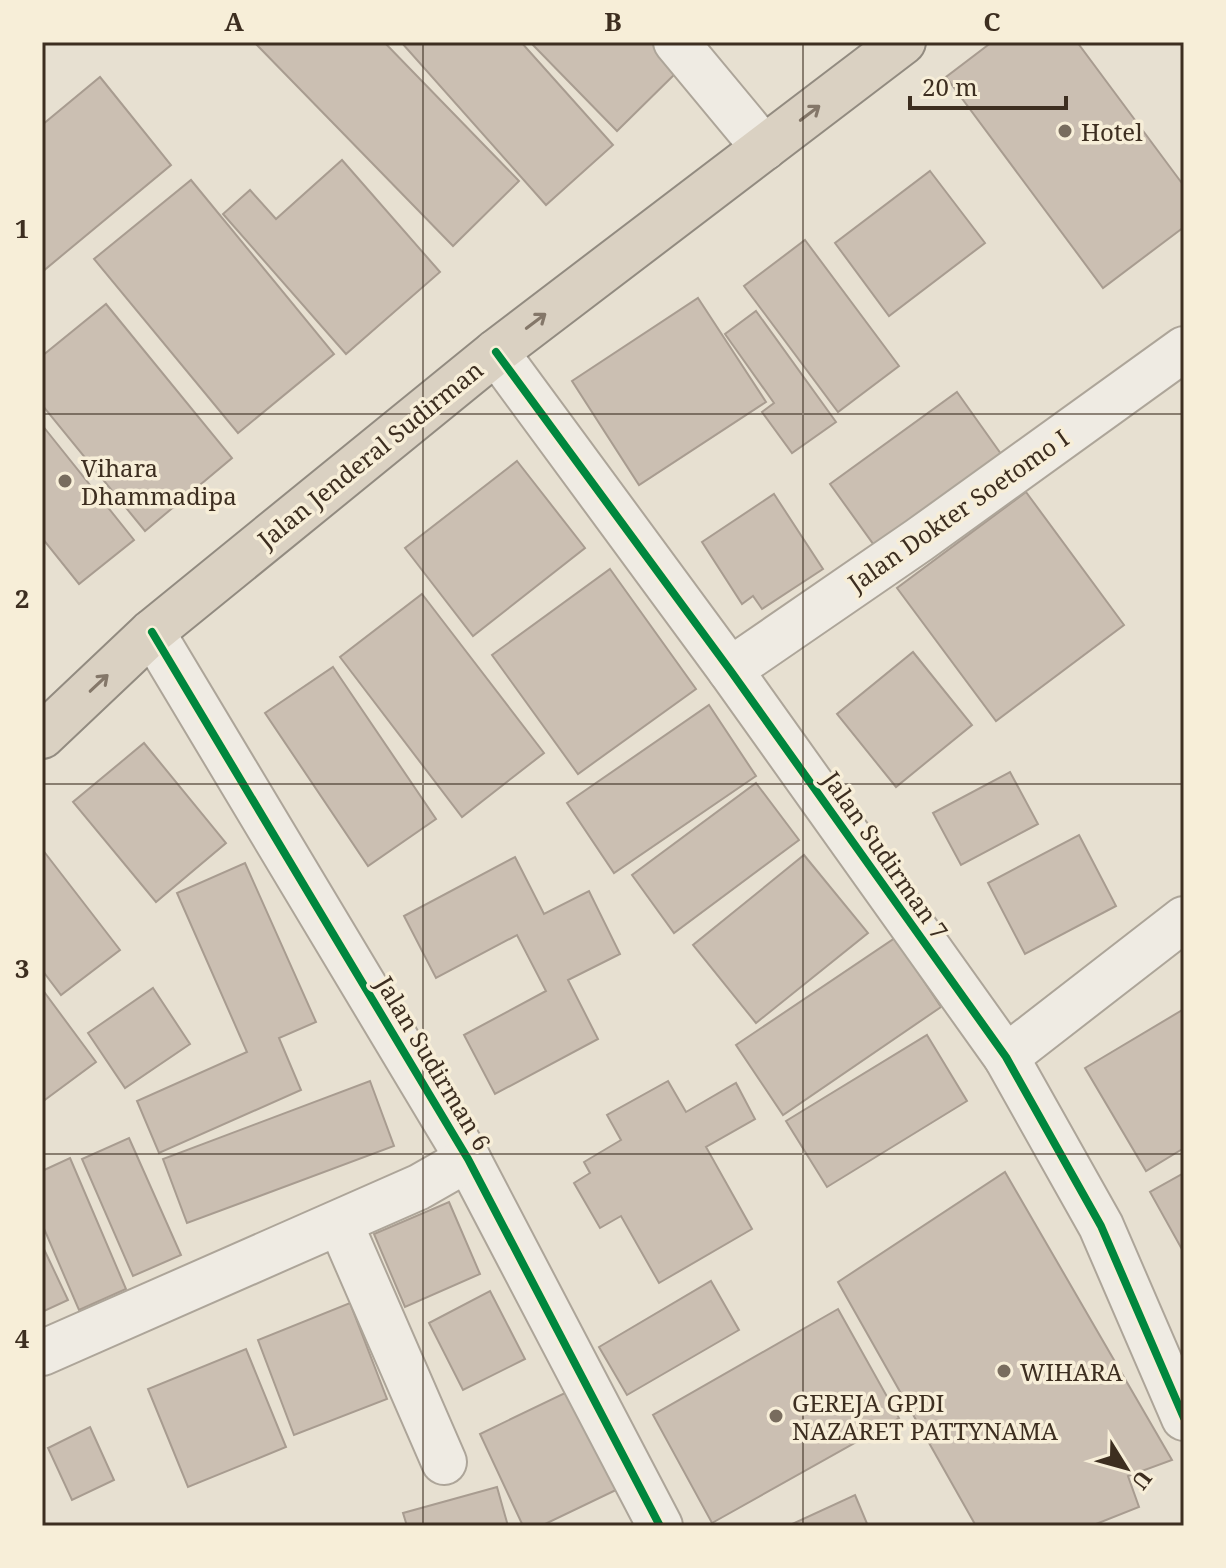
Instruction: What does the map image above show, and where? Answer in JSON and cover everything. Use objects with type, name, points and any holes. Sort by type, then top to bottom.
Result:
[{"type":"highway","name":"Jalan Jenderal Sudirman","points":[[42,736],[152,632],[496,352],[903,42]]},
{"type":"street","points":[[676,42],[764,148]]},
{"type":"street","name":"Jalan Dokter Soetomo I","points":[[730,670],[919,540],[1184,349]]},
{"type":"street","name":"Jalan Sudirman 7","points":[[496,352],[730,670],[1006,1057],[1170,1346],[1184,1418]]},
{"type":"street","name":"Jalan Sudirman 6","points":[[152,632],[468,1159],[660,1526]]},
{"type":"street","points":[[1006,1057],[1184,919]]},
{"type":"street","points":[[42,1353],[340,1223],[419,1187],[468,1159]]},
{"type":"street","points":[[340,1223],[444,1462]]},
{"type":"building","points":[[254,42],[384,42],[519,181],[453,246]]},
{"type":"building","points":[[401,42],[521,42],[613,145],[546,205]]},
{"type":"building","points":[[530,42],[659,42],[683,66],[617,131]]},
{"type":"building","name":"Hotel","points":[[992,42],[1077,42],[1184,186],[1184,227],[1103,288],[946,77]]},
{"type":"building","points":[[100,77],[171,165],[42,272],[42,125]]},
{"type":"building","points":[[342,160],[440,272],[346,354],[223,214],[250,190],[276,219]]},
{"type":"building","points":[[930,171],[985,243],[889,316],[835,243]]},
{"type":"building","points":[[191,180],[334,354],[238,433],[94,259]]},
{"type":"building","points":[[805,240],[899,366],[838,412],[744,286]]},
{"type":"building","points":[[698,298],[766,402],[639,485],[572,381]]},
{"type":"building","points":[[106,304],[232,458],[145,531],[42,405],[42,356]]},
{"type":"building","points":[[756,311],[836,422],[792,453],[762,412],[774,403],[725,334]]},
{"type":"building","points":[[957,392],[1006,461],[879,552],[830,484]]},
{"type":"building","name":"Vihara Dhammadipa","points":[[42,425],[134,540],[79,584],[42,538]]},
{"type":"building","points":[[517,461],[585,548],[473,636],[405,548]]},
{"type":"building","points":[[1026,492],[1124,625],[996,721],[897,588]]},
{"type":"building","points":[[774,494],[823,569],[762,609],[753,596],[742,604],[702,542]]},
{"type":"building","points":[[610,569],[696,689],[578,774],[492,655]]},
{"type":"building","points":[[422,594],[544,753],[462,817],[340,657]]},
{"type":"building","points":[[913,652],[972,725],[896,787],[837,714]]},
{"type":"building","points":[[333,667],[436,819],[368,866],[265,713]]},
{"type":"building","points":[[709,705],[756,776],[614,873],[567,803]]},
{"type":"building","points":[[144,743],[226,843],[156,902],[73,802]]},
{"type":"building","points":[[1010,772],[1038,824],[961,865],[933,813]]},
{"type":"building","points":[[756,783],[799,840],[674,933],[632,875]]},
{"type":"building","points":[[1079,835],[1116,906],[1025,954],[988,883]]},
{"type":"building","points":[[42,849],[120,950],[61,995],[42,970]]},
{"type":"building","points":[[804,855],[868,933],[756,1023],[693,945]]},
{"type":"building","points":[[515,857],[544,914],[589,891],[620,954],[568,980],[598,1039],[495,1094],[464,1035],[546,991],[517,935],[436,978],[404,916]]},
{"type":"building","points":[[245,863],[316,1022],[279,1038],[301,1090],[159,1153],[137,1101],[247,1052],[177,893]]},
{"type":"building","points":[[895,938],[941,1007],[783,1115],[736,1045]]},
{"type":"building","points":[[153,988],[190,1044],[125,1088],[88,1033]]},
{"type":"building","points":[[42,989],[96,1062],[42,1102]]},
{"type":"building","points":[[1184,1009],[1184,1148],[1146,1171],[1085,1068]]},
{"type":"building","points":[[927,1035],[967,1101],[827,1187],[786,1121]]},
{"type":"building","points":[[370,1081],[394,1146],[187,1223],[163,1159]]},
{"type":"building","points":[[668,1081],[686,1112],[736,1083],[755,1119],[706,1147],[752,1229],[659,1283],[621,1216],[600,1228],[574,1183],[590,1173],[584,1162],[621,1140],[607,1115]]},
{"type":"building","points":[[129,1138],[181,1255],[133,1276],[82,1159]]},
{"type":"building","points":[[70,1158],[126,1289],[79,1310],[42,1224],[42,1171]]},
{"type":"building","name":"WIHARA","points":[[1005,1172],[1172,1460],[1128,1476],[1139,1507],[1091,1526],[976,1526],[838,1282]]},
{"type":"building","points":[[1184,1173],[1184,1253],[1150,1192]]},
{"type":"building","points":[[449,1202],[480,1274],[405,1307],[374,1234]]},
{"type":"building","points":[[42,1245],[68,1300],[42,1312]]},
{"type":"building","points":[[711,1281],[739,1330],[627,1395],[599,1347]]},
{"type":"building","points":[[490,1291],[525,1359],[463,1390],[429,1323]]},
{"type":"building","points":[[350,1303],[387,1399],[294,1435],[258,1340]]},
{"type":"building","name":"GEREJA GPDI NAZARET PATTYNAMA","points":[[838,1309],[899,1418],[712,1523],[653,1415]]},
{"type":"building","points":[[246,1349],[286,1447],[188,1487],[148,1389]]},
{"type":"building","points":[[569,1391],[616,1490],[541,1526],[523,1526],[480,1434]]},
{"type":"building","points":[[90,1427],[114,1480],[72,1500],[48,1448]]},
{"type":"building","points":[[497,1487],[508,1526],[407,1526],[403,1513]]},
{"type":"building","points":[[855,1495],[868,1526],[788,1526]]},
{"type":"cycle path","points":[[496,352],[730,670],[1006,1057],[1101,1226],[1184,1418]]},
{"type":"cycle path","points":[[152,632],[468,1159],[660,1526]]},
{"type":"place","name":"Hotel","points":[[1065,131]]},
{"type":"place","name":"Vihara Dhammadipa","points":[[65,481]]},
{"type":"place","name":"WIHARA","points":[[1004,1371]]},
{"type":"place","name":"GEREJA GPDI NAZARET PATTYNAMA","points":[[776,1416]]}]
